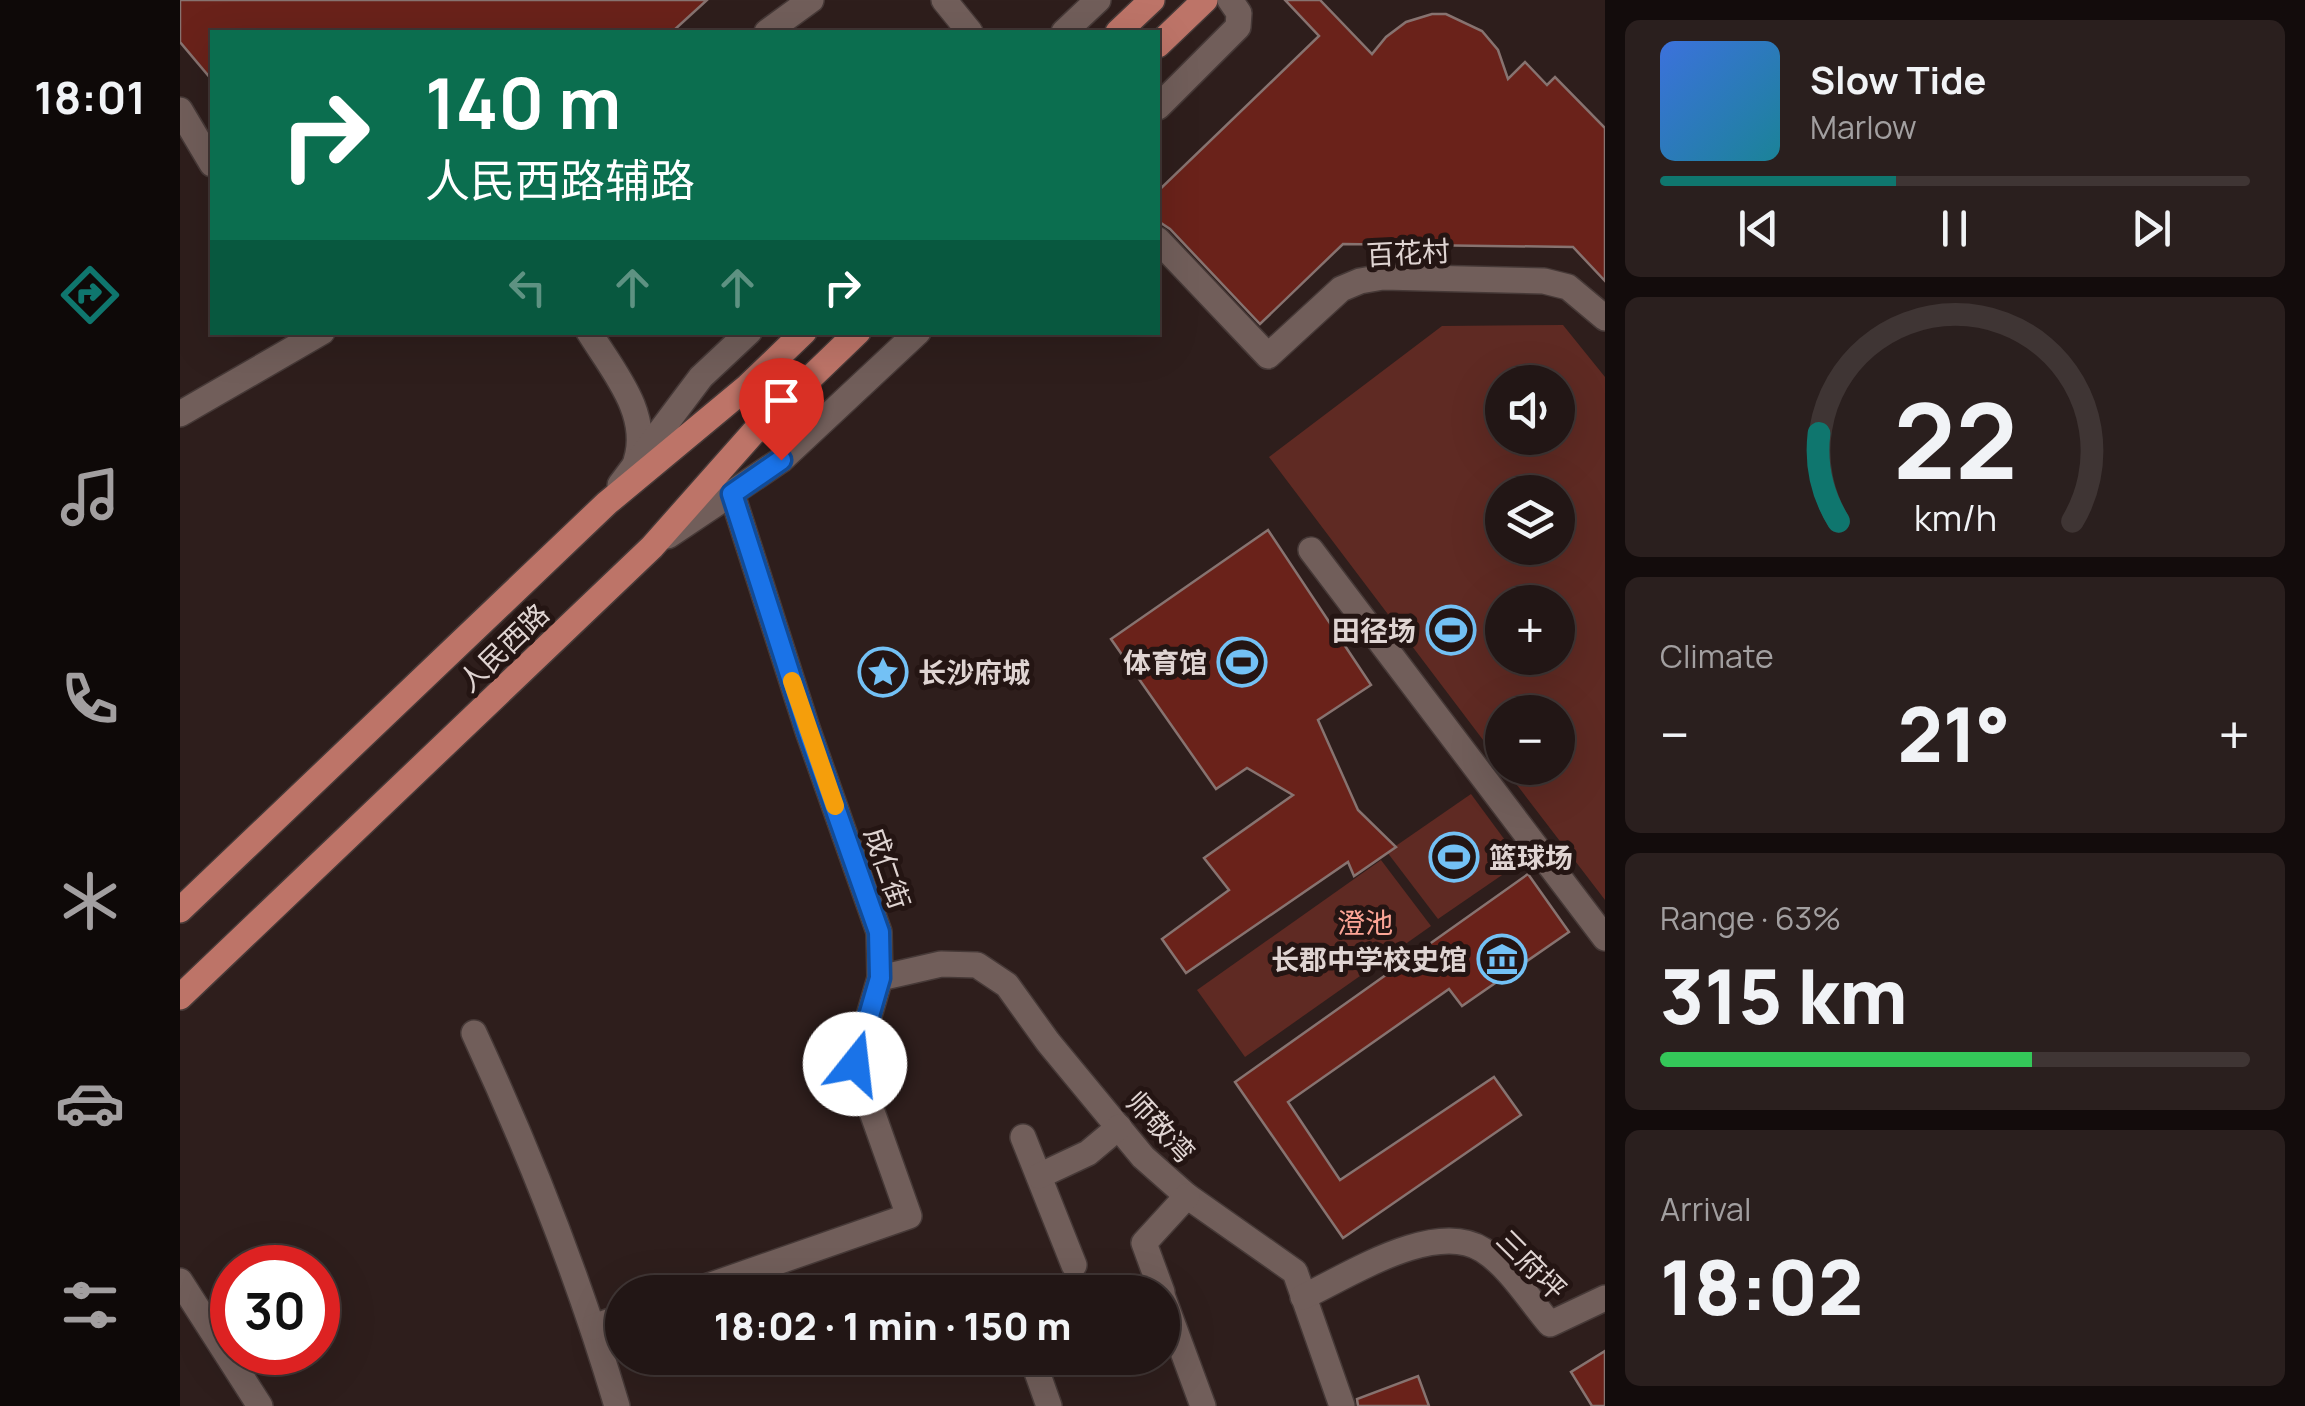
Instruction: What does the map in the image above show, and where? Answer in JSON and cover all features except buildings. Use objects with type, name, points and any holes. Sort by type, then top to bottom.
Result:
[{"type":"main road","points":[[1120,30],[1152,0]]},
{"type":"main road","points":[[1160,44],[1204,0]]},
{"type":"main road","name":"人民西路","points":[[180,910],[606,504],[748,386],[801,335]]},
{"type":"main road","name":"人民西路","points":[[180,997],[652,546],[753,433],[855,335]]},
{"type":"street","points":[[770,30],[811,0]]},
{"type":"street","points":[[944,0],[968,30]]},
{"type":"street","points":[[1066,30],[1098,0]]},
{"type":"street","points":[[1160,104],[1238,27],[1238,13],[1230,0]]},
{"type":"street","points":[[180,110],[210,161]]},
{"type":"street","name":"百花村","points":[[1160,242],[1268,356],[1341,289],[1383,277],[1544,281],[1568,287],[1605,318]]},
{"type":"street","points":[[180,414],[315,335]]},
{"type":"street","points":[[591,335],[622,385],[639,424],[642,444],[635,466]]},
{"type":"street","points":[[606,504],[702,378],[746,335]]},
{"type":"street","points":[[652,546],[781,460],[915,335]]},
{"type":"street","name":"成仁街","points":[[732,494],[808,731],[879,932],[880,978],[855,1064],[909,1216],[740,1275]]},
{"type":"street","points":[[1311,550],[1605,938]]},
{"type":"street","name":"师敬湾","points":[[880,978],[941,964],[977,965],[1007,985],[1048,1042],[1143,1157],[1187,1196],[1296,1272],[1342,1406]]},
{"type":"street","points":[[474,1033],[518,1129],[593,1327],[617,1406]]},
{"type":"street","points":[[1039,1176],[1088,1154],[1119,1127]]},
{"type":"street","points":[[1023,1137],[1074,1265]]},
{"type":"street","points":[[1155,1275],[1144,1243],[1187,1196]]},
{"type":"street","name":"三府坪","points":[[1303,1298],[1412,1246],[1445,1241],[1481,1249],[1550,1324],[1605,1298]]},
{"type":"street","points":[[180,1281],[260,1406]]},
{"type":"street","points":[[593,1327],[605,1323]]},
{"type":"street","points":[[1180,1343],[1203,1406]]},
{"type":"street","points":[[1037,1375],[1049,1406]]},
{"type":"green space","name":"田径场","points":[[1563,325],[1605,377],[1605,900],[1517,785],[1575,785],[1575,695],[1485,695],[1485,743],[1269,457],[1442,326]]},
{"type":"green space","name":"篮球场","points":[[1471,794],[1521,862],[1438,919],[1387,852]]},
{"type":"green space","name":"澄池","points":[[1381,860],[1431,926],[1245,1057],[1197,990]]},
{"type":"slow traffic","points":[[792,681],[835,806]]},
{"type":"place","name":"田径场","points":[[1451,630]]},
{"type":"place","name":"体育馆","points":[[1242,662]]},
{"type":"place","name":"长沙府城","points":[[883,672]]},
{"type":"place","name":"篮球场","points":[[1454,857]]},
{"type":"place","name":"长郡中学校史馆","points":[[1502,959]]},
{"type":"route","points":[[781,460],[732,494],[808,731],[879,932],[880,978],[855,1064]]}]
